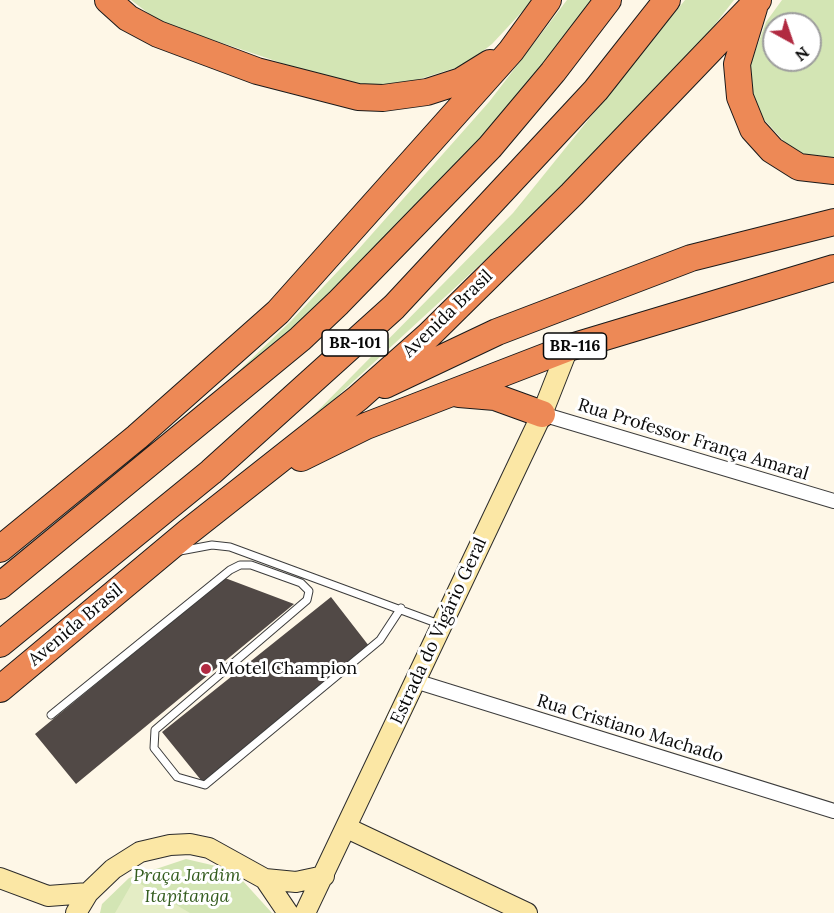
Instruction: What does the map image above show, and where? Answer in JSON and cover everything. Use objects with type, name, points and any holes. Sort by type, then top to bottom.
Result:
[{"type":"highway","points":[[108,0],[128,18],[158,34],[257,71],[358,97],[383,98],[427,92],[461,81],[511,51]]},
{"type":"highway","points":[[0,549],[137,437],[278,312],[511,51],[548,0]]},
{"type":"highway","name":"BR-101","points":[[0,586],[300,339],[338,303],[490,147],[553,72],[608,0]]},
{"type":"highway","name":"Avenida Brasil","points":[[0,644],[211,472],[285,408],[394,307],[596,90],[667,0]]},
{"type":"highway","points":[[757,2],[737,64],[740,97],[753,129],[772,150],[799,167],[834,171]]},
{"type":"highway","name":"Avenida Brasil","points":[[0,689],[155,559],[358,398],[429,335],[572,194],[757,2]]},
{"type":"highway","name":"BR-116","points":[[358,398],[497,332],[691,258],[834,222]]},
{"type":"highway","name":"BR-116","points":[[240,491],[324,446],[568,348],[834,268]]},
{"type":"highway","points":[[450,394],[495,397],[542,414]]},
{"type":"street","name":"Estrada do Vigário Geral","points":[[305,913],[542,414],[568,348]]},
{"type":"street","name":"Rua Professor França Amaral","points":[[542,414],[834,501]]},
{"type":"street","name":"Rua Cristiano Machado","points":[[415,681],[834,811]]},
{"type":"street","points":[[347,828],[527,913]]},
{"type":"street","points":[[76,913],[88,893],[104,876],[131,856],[155,848],[180,844],[215,851],[265,879],[296,882],[324,876]]},
{"type":"street","points":[[0,878],[48,897],[63,913]]},
{"type":"street","points":[[265,879],[288,913]]},
{"type":"street","points":[[48,897],[88,893]]},
{"type":"lane","points":[[155,559],[202,546],[223,545],[401,608],[442,625]]},
{"type":"lane","points":[[51,715],[230,570],[240,565],[250,565],[301,583],[309,591],[307,600],[155,730],[154,748],[177,777],[205,785],[380,640],[401,608]]},
{"type":"green space","points":[[131,0],[533,0],[492,44],[465,65],[397,86],[363,85],[320,76],[160,22]]},
{"type":"green space","points":[[567,0],[596,0],[510,117],[286,345],[199,409],[291,321],[356,252],[489,102]]},
{"type":"green space","points":[[685,0],[734,0],[713,27],[587,166],[279,450],[513,213]]},
{"type":"green space","points":[[782,0],[834,0],[834,160],[816,159],[791,149],[759,114],[752,93],[751,63],[762,33],[762,72],[822,72],[822,12],[773,12]]},
{"type":"green space","name":"Praça Jardim Itapitanga","points":[[186,859],[233,870],[272,913],[100,913],[102,904],[129,878]]},
{"type":"green space","points":[[134,880],[190,913],[115,913]]},
{"type":"building","points":[[225,578],[294,604],[76,784],[35,734]]},
{"type":"building","points":[[331,597],[369,646],[205,785],[162,732]]},
{"type":"place","name":"Motel Champion","points":[[206,669]]}]
